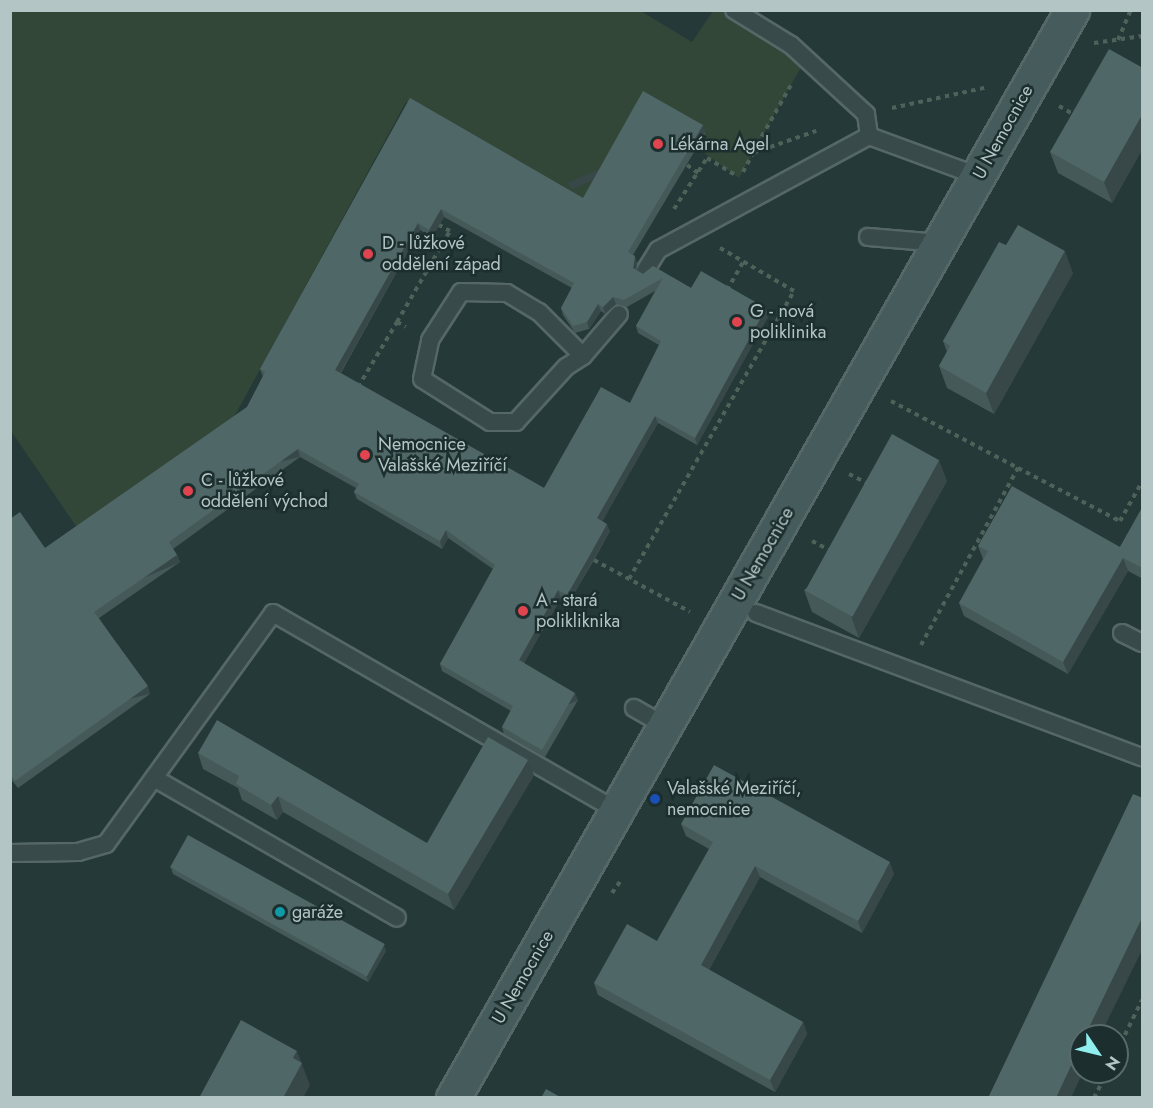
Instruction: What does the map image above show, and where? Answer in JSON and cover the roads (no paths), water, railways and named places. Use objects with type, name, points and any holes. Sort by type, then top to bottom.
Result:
[{"type":"street","name":"U Nemocnice","points":[[453,1098],[1072,10]]},
{"type":"lane","points":[[734,10],[806,58],[866,114],[869,136]]},
{"type":"lane","points":[[645,271],[658,250],[869,136],[978,176]]},
{"type":"lane","points":[[868,237],[940,243]]},
{"type":"lane","points":[[583,356],[539,312],[507,293],[485,289],[461,292],[430,340],[422,379],[490,422],[516,422],[566,367],[583,356],[619,314]]},
{"type":"lane","points":[[10,853],[78,852],[106,844],[273,613],[617,811]]},
{"type":"lane","points":[[756,613],[1143,757]]},
{"type":"lane","points":[[1122,633],[1143,643]]},
{"type":"lane","points":[[634,708],[665,726]]},
{"type":"lane","points":[[154,778],[397,918]]},
{"type":"place","name":"Lékárna Agel","points":[[658,144]]},
{"type":"place","name":"D - lůžkové oddělení západ","points":[[368,254]]},
{"type":"place","name":"G - nová poliklinika","points":[[737,322]]},
{"type":"place","name":"Nemocnice Valašské Meziříčí","points":[[365,455]]},
{"type":"place","name":"C - lůžkové oddělení východ","points":[[188,491]]},
{"type":"place","name":"A - stará polikliknika","points":[[523,611]]},
{"type":"place","name":"Valašské Meziříčí, nemocnice","points":[[655,799]]},
{"type":"place","name":"garáže","points":[[280,912]]}]
